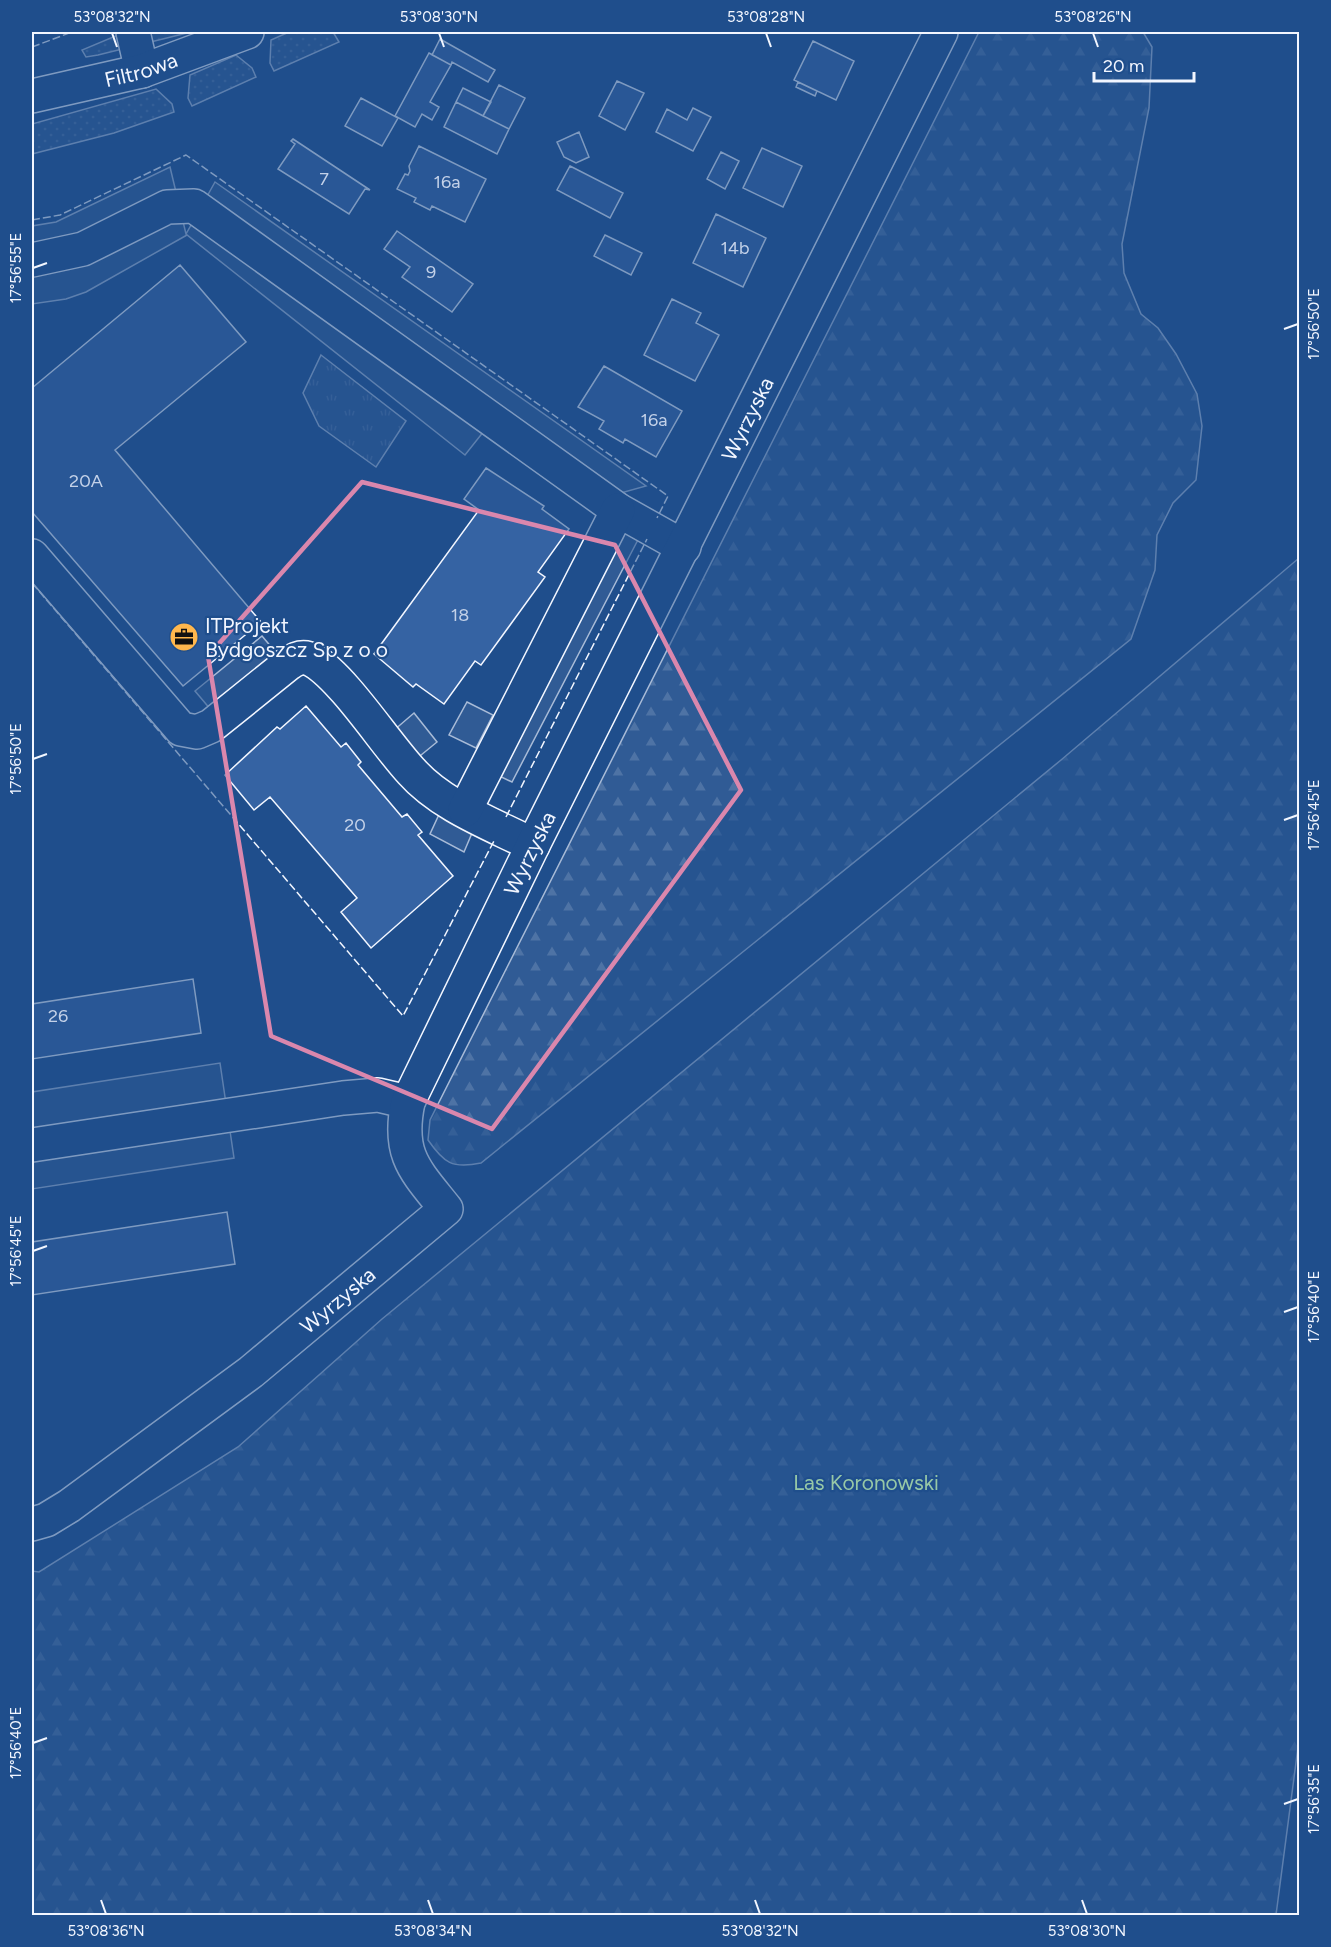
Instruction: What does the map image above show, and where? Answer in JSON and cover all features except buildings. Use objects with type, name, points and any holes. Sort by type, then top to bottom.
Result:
[{"type":"street","points":[[133,32],[142,71]]},
{"type":"street","name":"Filtrowa","points":[[32,96],[142,71],[247,32]]},
{"type":"street","name":"Wyrzyska","points":[[32,1524],[46,1520],[69,1506],[251,1372],[446,1209],[413,1166],[405,1149],[403,1127],[408,1102],[533,845],[941,32]]},
{"type":"street","points":[[32,260],[83,249],[167,207],[194,206],[618,510],[684,547]]},
{"type":"street","points":[[465,810],[618,510]]},
{"type":"street","points":[[32,556],[181,729],[193,732],[206,728],[288,664],[300,657],[307,657],[330,675],[419,779],[465,810],[533,845]]},
{"type":"street","points":[[32,1145],[343,1098],[378,1095],[408,1102]]},
{"type":"highlighted area","points":[[362,482],[615,545],[741,790],[492,1129],[271,1036],[208,656]]},
{"type":"green space","points":[[125,32],[191,32],[86,57],[82,50]]},
{"type":"green space","points":[[289,32],[333,32],[339,42],[274,71],[270,63],[271,40]]},
{"type":"green space","points":[[979,32],[1143,32],[1152,47],[1149,108],[1122,244],[1124,273],[1141,314],[1158,328],[1176,354],[1197,394],[1202,426],[1196,480],[1173,503],[1157,535],[1155,570],[1131,639],[481,1163],[463,1165],[450,1162],[439,1154],[428,1140],[430,1120]]},
{"type":"green space","points":[[236,55],[252,68],[256,77],[192,106],[188,98],[190,75]]},
{"type":"green space","points":[[156,89],[172,104],[174,112],[114,133],[32,154],[32,124]]},
{"type":"green space","points":[[321,355],[406,421],[376,467],[319,426],[303,393]]},
{"type":"green space","name":"Las Koronowski","points":[[1299,558],[1300,1732],[1276,1915],[32,1915],[32,1571],[39,1572],[238,1447],[382,1319],[1061,760]]},
{"type":"shaded area","points":[[170,167],[186,234],[215,182],[646,486],[585,503],[484,431],[465,455],[187,235],[86,292],[66,299],[32,304],[32,226],[56,222]]},
{"type":"shaded area","points":[[623,527],[641,534],[512,782],[495,774]]},
{"type":"shaded area","points":[[262,636],[278,655],[211,710],[195,691]]},
{"type":"shaded area","points":[[467,702],[493,715],[476,748],[449,735]]},
{"type":"shaded area","points":[[414,713],[437,742],[415,760],[393,731]]},
{"type":"shaded area","points":[[442,808],[475,826],[464,852],[430,834]]},
{"type":"shaded area","points":[[220,1063],[234,1158],[32,1189],[32,1092]]},
{"type":"fence","points":[[32,47],[72,32]]},
{"type":"fence","points":[[32,220],[60,215],[186,155],[668,496],[657,518]]},
{"type":"fence","points":[[506,817],[647,539]]},
{"type":"fence","points":[[32,583],[403,1016],[495,839]]},
{"type":"place","name":"ITProjekt Bydgoszcz Sp z o o","points":[[184,637]]}]
